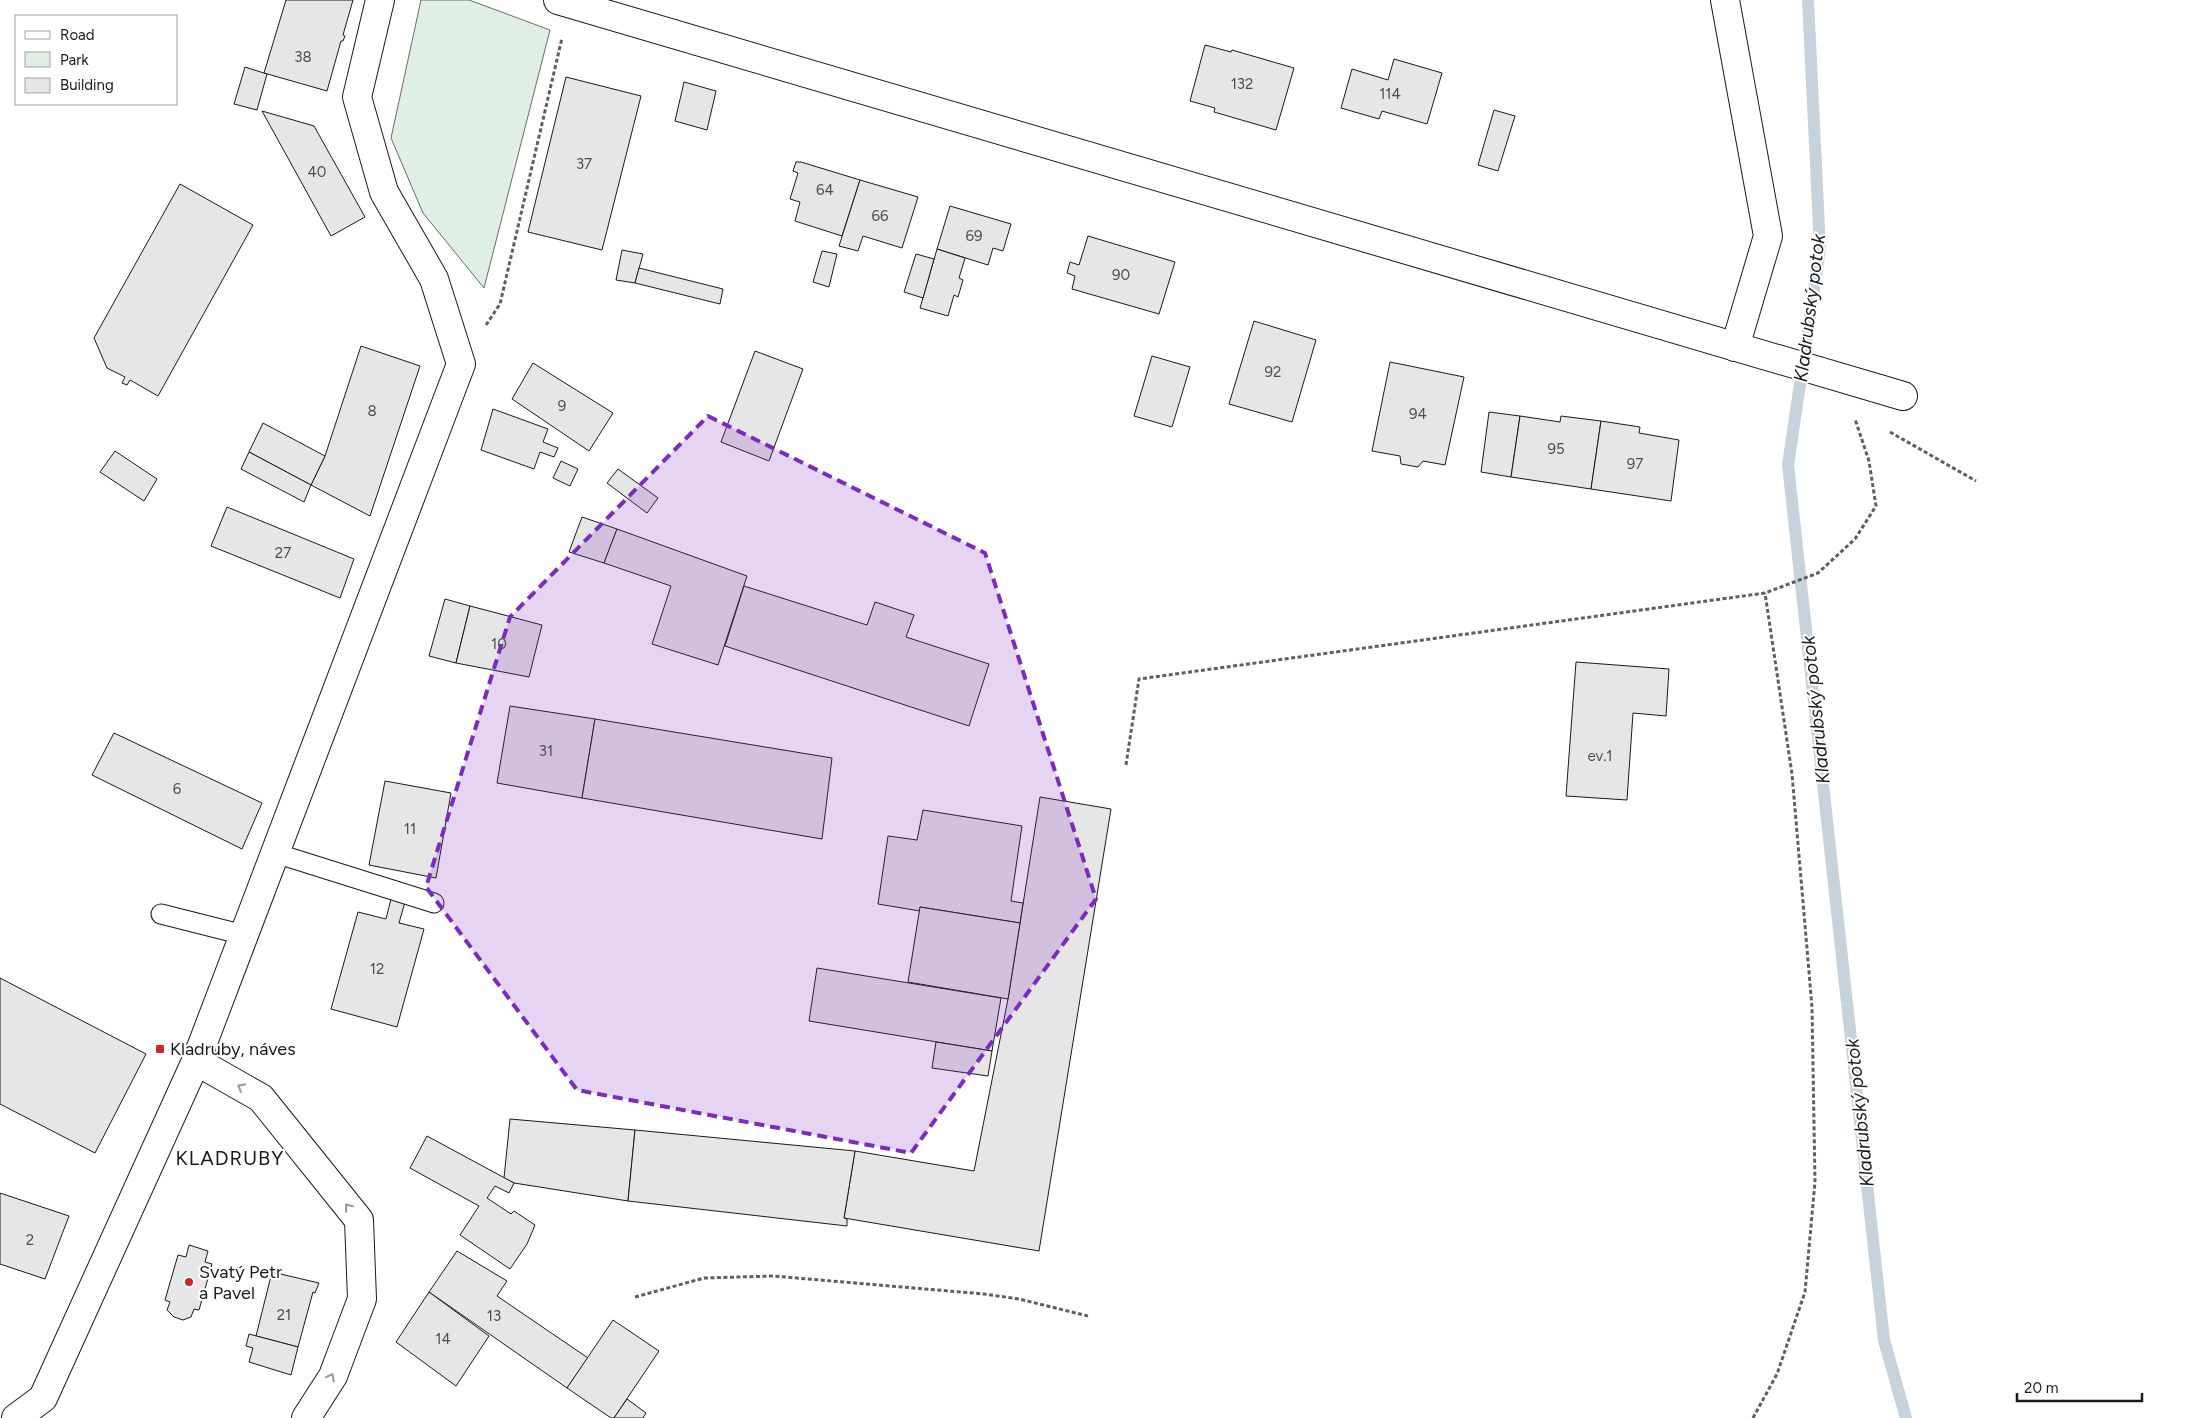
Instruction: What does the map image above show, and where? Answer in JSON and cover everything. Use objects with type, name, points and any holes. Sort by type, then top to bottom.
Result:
[{"type":"street","points":[[16,1418],[43,1398],[196,1061],[461,364],[434,279],[384,192],[357,97],[380,0]]},
{"type":"street","points":[[1725,0],[1768,236],[1735,347]]},
{"type":"street","points":[[564,2],[1903,396]]},
{"type":"street","points":[[196,1061],[261,1098],[359,1220],[362,1299],[333,1376],[306,1418]]},
{"type":"lane","points":[[275,853],[434,903]]},
{"type":"lane","points":[[161,914],[244,935]]},
{"type":"path","points":[[461,364],[500,304],[564,2]]},
{"type":"path","points":[[1126,765],[1139,679],[1765,593],[1818,573],[1855,539],[1876,506],[1870,461],[1852,409],[1853,382]]},
{"type":"path","points":[[1885,429],[1976,481]]},
{"type":"path","points":[[1754,1418],[1778,1374],[1805,1292],[1815,1182],[1812,1007],[1792,774],[1765,593]]},
{"type":"path","points":[[635,1298],[704,1278],[772,1276],[887,1284],[984,1294],[1019,1299],[1088,1316]]},
{"type":"highlighted area","points":[[708,416],[985,553],[1096,899],[911,1153],[577,1090],[426,887],[510,617]]},
{"type":"green space","points":[[421,0],[469,0],[550,30],[484,288],[423,213],[391,138]]},
{"type":"building","points":[[286,0],[353,0],[343,35],[345,36],[343,41],[341,41],[327,91],[264,73]]},
{"type":"building","points":[[1205,45],[1231,52],[1232,50],[1294,68],[1276,130],[1214,112],[1215,108],[1190,101]]},
{"type":"building","points":[[1394,59],[1442,73],[1427,124],[1382,111],[1379,119],[1341,108],[1352,69],[1388,80]]},
{"type":"building","points":[[245,67],[267,74],[257,110],[234,104]]},
{"type":"building","points":[[566,77],[641,96],[602,250],[528,232]]},
{"type":"building","points":[[684,82],[716,91],[707,130],[675,121]]},
{"type":"building","points":[[1494,110],[1515,116],[1498,171],[1478,165]]},
{"type":"building","points":[[262,111],[314,126],[365,217],[331,236]]},
{"type":"building","points":[[796,162],[860,180],[842,236],[795,221],[800,202],[790,199],[798,173],[793,171]]},
{"type":"building","points":[[860,180],[918,197],[902,248],[863,236],[858,251],[839,246]]},
{"type":"building","points":[[180,184],[253,225],[158,396],[130,380],[127,385],[122,383],[125,377],[107,368],[94,338]]},
{"type":"building","points":[[950,206],[1011,224],[1003,251],[993,248],[988,265],[937,249]]},
{"type":"building","points":[[1088,236],[1175,262],[1159,314],[1072,289],[1075,276],[1067,273],[1070,262],[1079,265]]},
{"type":"building","points":[[937,249],[965,258],[959,278],[963,280],[958,297],[954,295],[948,316],[920,308]]},
{"type":"building","points":[[622,250],[643,254],[635,283],[616,280]]},
{"type":"building","points":[[822,251],[837,254],[829,287],[813,282]]},
{"type":"building","points":[[916,254],[934,259],[923,298],[904,292]]},
{"type":"building","points":[[639,268],[723,289],[720,304],[635,283]]},
{"type":"building","points":[[1254,321],[1316,340],[1292,422],[1229,404]]},
{"type":"building","points":[[361,346],[420,366],[370,516],[311,485],[325,456]]},
{"type":"building","points":[[755,351],[803,369],[769,461],[721,442]]},
{"type":"building","points":[[1152,356],[1190,367],[1172,427],[1134,416]]},
{"type":"building","points":[[1390,362],[1464,377],[1445,465],[1423,461],[1418,467],[1401,464],[1400,456],[1372,451]]},
{"type":"building","points":[[533,363],[613,413],[589,451],[512,399]]},
{"type":"building","points":[[493,409],[548,429],[543,442],[558,448],[554,457],[540,452],[534,469],[481,450]]},
{"type":"building","points":[[1489,412],[1520,416],[1511,477],[1481,472]]},
{"type":"building","points":[[1520,416],[1560,422],[1561,416],[1601,421],[1591,489],[1511,477]]},
{"type":"building","points":[[1601,421],[1640,427],[1639,433],[1679,440],[1671,501],[1591,489]]},
{"type":"building","points":[[263,423],[325,456],[311,485],[249,452]]},
{"type":"building","points":[[115,451],[157,479],[144,501],[100,472]]},
{"type":"building","points":[[249,452],[311,485],[304,502],[241,469]]},
{"type":"building","points":[[561,461],[578,469],[570,486],[553,478]]},
{"type":"building","points":[[618,469],[658,498],[647,513],[607,483]]},
{"type":"building","points":[[227,507],[354,559],[340,598],[211,546]]},
{"type":"building","points":[[582,517],[617,529],[604,563],[569,552]]},
{"type":"building","points":[[617,529],[747,576],[718,665],[652,644],[671,586],[604,563]]},
{"type":"building","points":[[744,586],[867,625],[875,602],[914,615],[906,637],[989,664],[969,726],[725,646]]},
{"type":"building","points":[[445,599],[470,606],[456,663],[429,656]]},
{"type":"building","points":[[470,606],[542,625],[529,677],[456,663]]},
{"type":"building","points":[[1576,662],[1669,669],[1666,716],[1633,713],[1627,800],[1566,796]]},
{"type":"building","points":[[510,706],[595,719],[582,798],[497,783]]},
{"type":"building","points":[[595,719],[832,758],[822,839],[582,798]]},
{"type":"building","points":[[114,733],[262,803],[242,849],[92,775]]},
{"type":"building","points":[[385,781],[451,793],[436,878],[369,865]]},
{"type":"building","points":[[1040,797],[1111,809],[1039,1251],[844,1218],[855,1151],[974,1171],[1008,999]]},
{"type":"building","points":[[923,810],[1022,826],[1011,901],[1023,903],[1020,923],[920,907],[920,911],[878,904],[888,836],[917,840]]},
{"type":"building","points":[[391,899],[405,902],[399,923],[424,929],[397,1027],[331,1009],[358,912],[386,919]]},
{"type":"building","points":[[920,907],[1020,923],[1008,999],[908,982]]},
{"type":"building","points":[[817,968],[1001,998],[992,1051],[809,1021]]},
{"type":"building","points":[[0,978],[146,1054],[95,1153],[0,1104]]},
{"type":"building","points":[[936,1042],[992,1051],[988,1076],[932,1068]]},
{"type":"building","points":[[510,1119],[635,1130],[628,1201],[514,1183],[504,1178]]},
{"type":"building","points":[[635,1130],[855,1151],[844,1218],[847,1219],[847,1226],[628,1201]]},
{"type":"building","points":[[427,1136],[514,1183],[509,1193],[495,1186],[487,1198],[511,1214],[514,1211],[535,1225],[527,1244],[510,1269],[460,1235],[479,1206],[410,1168]]},
{"type":"building","points":[[0,1193],[69,1216],[45,1279],[0,1264]]},
{"type":"building","name":"Svatý Petr a Pavel","points":[[189,1245],[208,1251],[205,1262],[212,1264],[199,1310],[194,1309],[191,1317],[183,1320],[174,1317],[167,1310],[170,1302],[165,1300],[178,1255],[186,1257]]},
{"type":"building","points":[[457,1251],[507,1281],[497,1296],[588,1358],[567,1388],[429,1292]]},
{"type":"building","points":[[272,1272],[319,1283],[315,1293],[313,1292],[298,1347],[256,1336]]},
{"type":"building","points":[[429,1292],[489,1336],[456,1386],[396,1342]]},
{"type":"building","points":[[613,1320],[659,1351],[614,1418],[611,1418],[567,1388]]},
{"type":"building","points":[[249,1334],[298,1347],[291,1375],[249,1362],[253,1348],[246,1346]]},
{"type":"building","points":[[627,1399],[646,1413],[643,1418],[614,1418]]},
{"type":"waterway","name":"Kladrubský potok","points":[[1808,0],[1820,249],[1788,465],[1884,1340],[1906,1418]]},
{"type":"place","name":"Kladruby, náves","points":[[160,1049]]},
{"type":"place","name":"Svatý Petr a Pavel","points":[[189,1282]]},
{"type":"district","name":"KLADRUBY","points":[[230,1158]]}]
